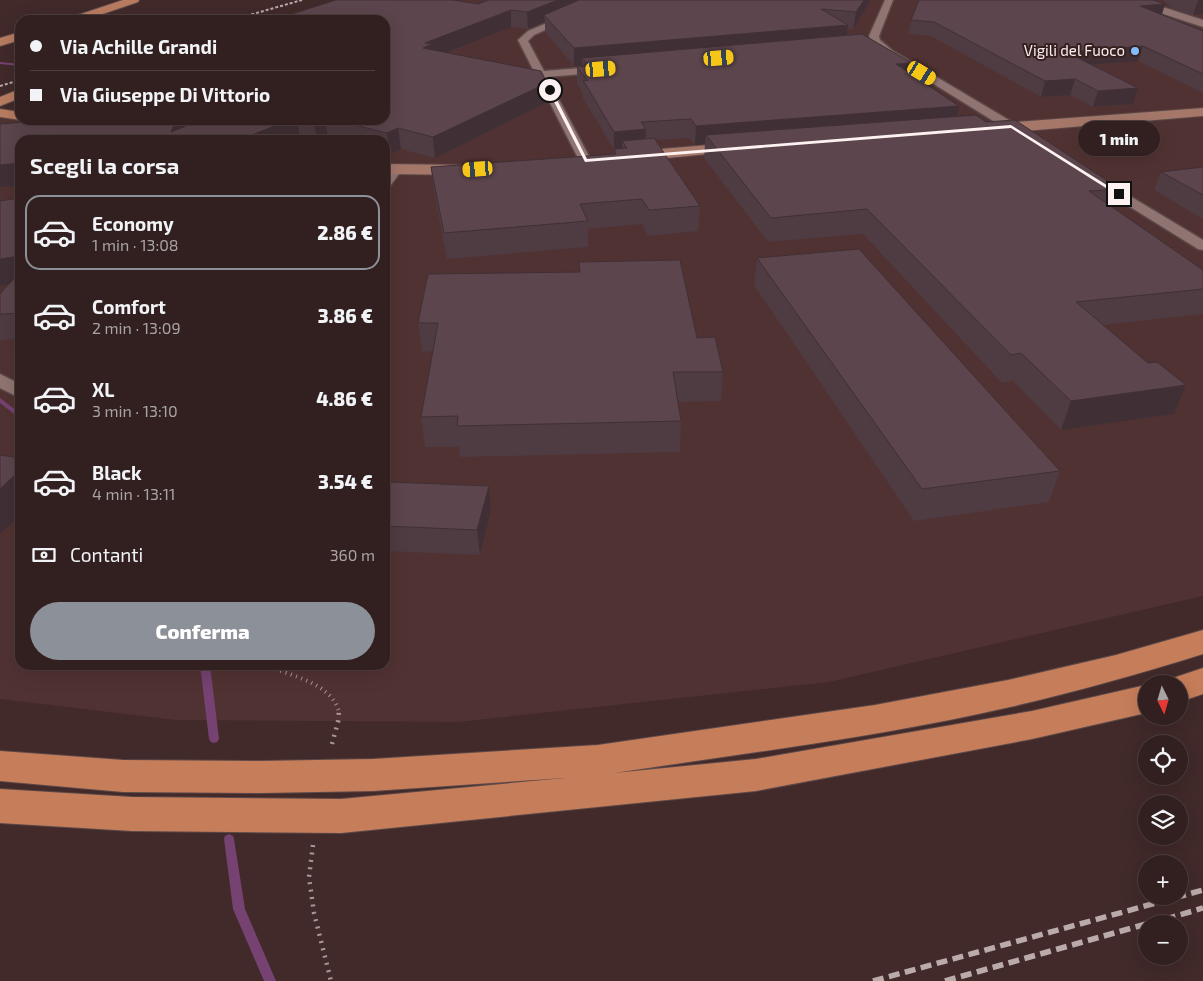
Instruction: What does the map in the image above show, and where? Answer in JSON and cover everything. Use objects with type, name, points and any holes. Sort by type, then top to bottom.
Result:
[{"type":"highway","points":[[0,766],[123,776],[261,777],[373,775],[598,760],[875,719],[1008,694],[1116,668],[1203,642]]},
{"type":"highway","points":[[1188,686],[1203,681]]},
{"type":"highway","points":[[0,806],[132,814],[342,816],[756,775],[1013,729],[1138,701]]},
{"type":"main road","points":[[88,15],[134,0]]},
{"type":"main road","points":[[0,42],[15,38]]},
{"type":"main road","points":[[0,102],[15,95]]},
{"type":"main road","points":[[972,130],[1203,112]]},
{"type":"main road","points":[[195,125],[230,135]]},
{"type":"main road","points":[[566,162],[757,146]]},
{"type":"main road","points":[[390,170],[480,169]]},
{"type":"street","points":[[585,160],[524,42],[524,38],[531,33],[608,0]]},
{"type":"street","points":[[889,0],[874,36],[873,45],[1035,141]]},
{"type":"street","points":[[1131,0],[1203,24]]},
{"type":"street","points":[[541,74],[620,67]]},
{"type":"street","points":[[1085,173],[1203,246]]},
{"type":"street","points":[[0,380],[15,389]]},
{"type":"path","points":[[278,670],[314,684],[335,699],[339,710],[332,744]]},
{"type":"path","points":[[313,845],[309,877],[314,913],[331,981]]},
{"type":"shaded area","points":[[353,0],[1203,0],[1203,596],[829,682],[458,722],[176,720],[0,699],[0,115],[15,110],[15,125],[390,125],[390,15],[377,15]]},
{"type":"building","points":[[336,0],[453,0],[478,4],[489,0],[558,0],[527,12],[511,10],[425,43],[432,44],[423,48],[541,71],[547,83],[433,137],[398,128],[387,133],[354,125],[390,125],[390,15],[289,15]]},
{"type":"building","points":[[579,0],[864,0],[856,12],[821,9],[848,25],[574,48],[544,15]]},
{"type":"building","points":[[919,0],[1153,0],[1165,4],[1140,6],[1203,31],[1203,74],[1143,46],[1066,52],[1138,88],[1098,91],[1075,79],[1045,81],[934,22],[911,20]]},
{"type":"building","points":[[862,34],[912,63],[896,64],[959,106],[696,126],[691,119],[641,122],[646,129],[614,132],[583,80],[588,81],[577,67],[589,66],[582,58]]},
{"type":"building","points":[[976,115],[986,122],[1015,120],[1120,189],[1089,191],[1203,270],[1203,289],[1076,302],[1148,363],[1157,362],[1186,385],[1071,401],[1021,353],[1011,355],[867,209],[771,218],[706,135]]},
{"type":"building","points":[[0,124],[174,125],[171,132],[189,125],[277,125],[252,135],[15,135],[15,164],[0,165]]},
{"type":"building","points":[[654,138],[700,206],[649,210],[642,199],[580,204],[588,221],[444,233],[431,167],[616,154],[614,149],[627,148],[622,141]]},
{"type":"building","points":[[1203,167],[1203,195],[1161,172]]},
{"type":"building","points":[[15,199],[15,257],[0,259],[0,201]]},
{"type":"building","points":[[859,249],[1060,471],[922,489],[757,258]]},
{"type":"building","points":[[680,260],[697,338],[715,337],[723,372],[673,372],[681,421],[457,426],[458,416],[421,417],[438,323],[418,323],[428,274],[580,272],[579,262]]},
{"type":"building","points":[[15,278],[15,313],[0,314],[0,294]]},
{"type":"building","points":[[0,455],[15,457],[15,475],[0,489]]},
{"type":"building","points":[[390,482],[489,486],[477,530],[390,526]]},
{"type":"waterway","points":[[0,63],[15,64]]},
{"type":"waterway","points":[[0,400],[15,412]]},
{"type":"waterway","points":[[206,670],[214,739]]},
{"type":"waterway","points":[[229,839],[239,909],[270,981]]},
{"type":"railway","points":[[250,15],[302,0]]},
{"type":"railway","points":[[0,86],[15,82]]},
{"type":"railway","points":[[873,981],[1203,890]]},
{"type":"railway","points":[[1179,915],[1203,908]]},
{"type":"railway","points":[[945,981],[1138,926]]},
{"type":"place","name":"Vigili del Fuoco","points":[[1135,51]]},
{"type":"route","points":[[550,90],[585,160],[1011,127],[1119,194]]}]
